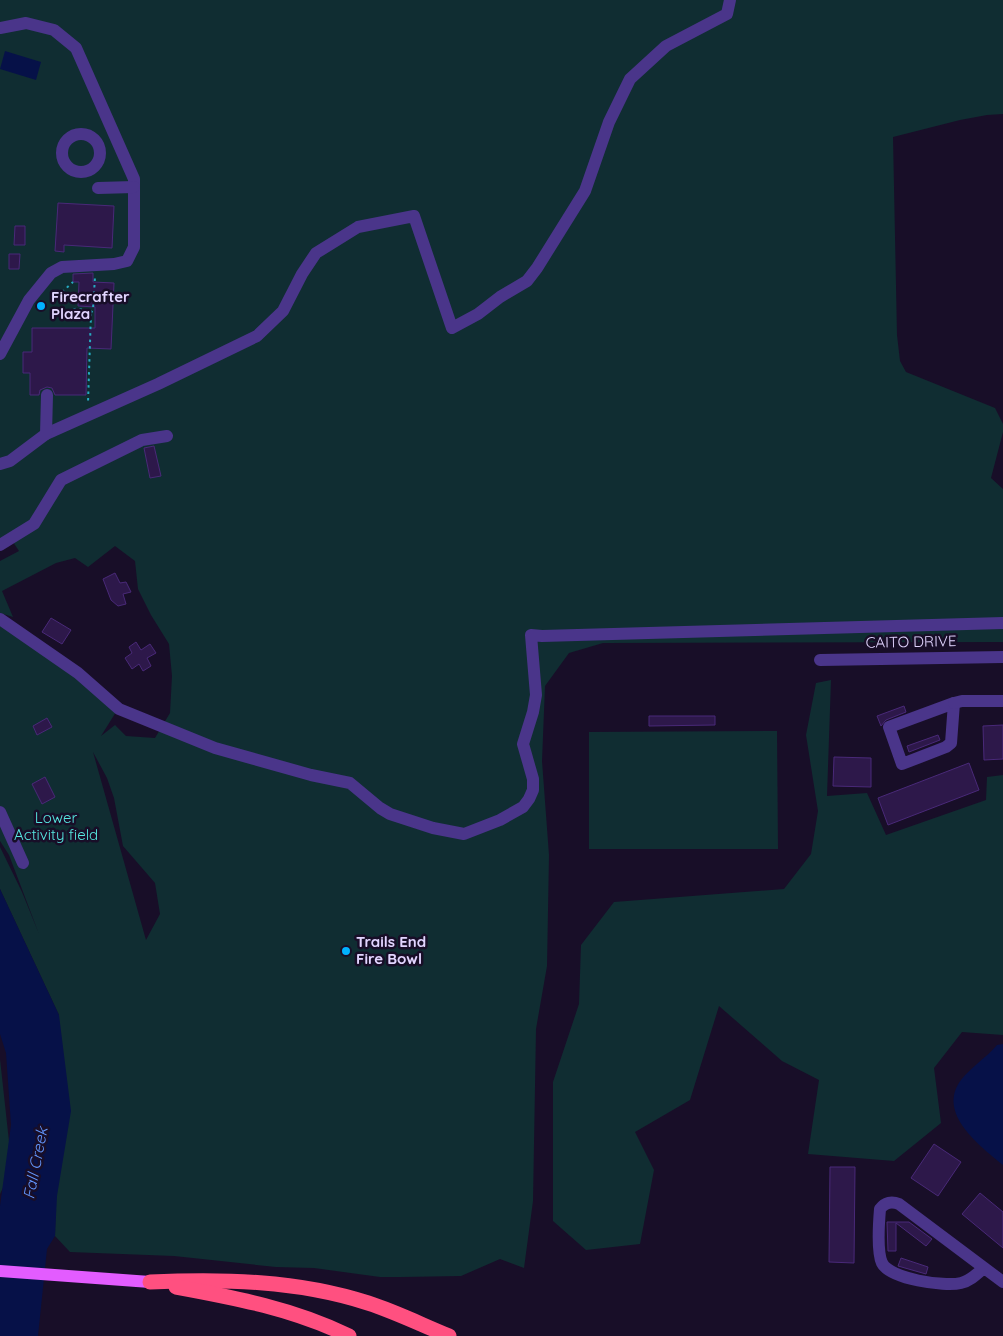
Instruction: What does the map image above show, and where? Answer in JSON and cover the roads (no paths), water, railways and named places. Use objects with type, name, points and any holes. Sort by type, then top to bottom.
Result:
[{"type":"highway","points":[[150,1282],[206,1280],[280,1284],[309,1288],[370,1303],[444,1334]]},
{"type":"highway","points":[[150,1282],[242,1299],[280,1309],[323,1323],[349,1336]]},
{"type":"main road","points":[[0,1271],[150,1282]]},
{"type":"street","points":[[0,464],[10,461],[46,434],[158,384],[257,336],[283,311],[302,274],[316,253],[358,227],[414,216],[452,328],[478,314],[500,297],[527,281],[545,256],[585,191],[609,122],[630,80],[666,46],[727,14],[730,0]]},
{"type":"street","points":[[0,28],[26,24],[54,30],[76,48],[134,179],[134,247],[127,261],[114,264],[62,267],[52,273],[29,300],[0,354]]},
{"type":"street","points":[[98,144],[116,138]]},
{"type":"street","points":[[98,188],[134,187]]},
{"type":"street","points":[[46,434],[47,395]]},
{"type":"street","points":[[0,545],[34,524],[61,480],[142,440],[167,436]]},
{"type":"street","points":[[0,619],[78,672],[119,709],[215,748],[311,775],[350,782],[380,808],[390,814],[433,828],[464,834],[500,820],[523,807],[533,790],[530,766],[523,744],[531,720],[536,695],[531,635],[1003,623]]},
{"type":"street","name":"CAITO DRIVE","points":[[820,660],[1003,657]]},
{"type":"street","points":[[954,703],[950,743],[946,747],[902,764],[889,727],[954,703],[962,701],[1003,701]]},
{"type":"street","points":[[0,812],[24,863]]},
{"type":"street","points":[[984,1268],[968,1280],[958,1284],[924,1283],[889,1270],[883,1265],[880,1255],[880,1209],[888,1203],[899,1204],[1003,1282]]},
{"type":"water","points":[[5,51],[41,62],[36,80],[0,69]]},
{"type":"water","name":"Fall Creek","points":[[0,889],[59,1015],[71,1111],[57,1196],[55,1236],[47,1249],[38,1336],[0,1336],[0,1206],[11,1125],[6,1053],[0,1034]]},
{"type":"water","points":[[1003,1044],[1003,1165],[964,1128],[957,1116],[954,1105],[955,1092],[961,1080],[997,1045]]},
{"type":"place","name":"Firecrafter Plaza","points":[[41,306]]},
{"type":"place","name":"Trails End Fire Bowl","points":[[346,951]]},
{"type":"park label","name":"Lower Activity field","points":[[56,826]]}]
